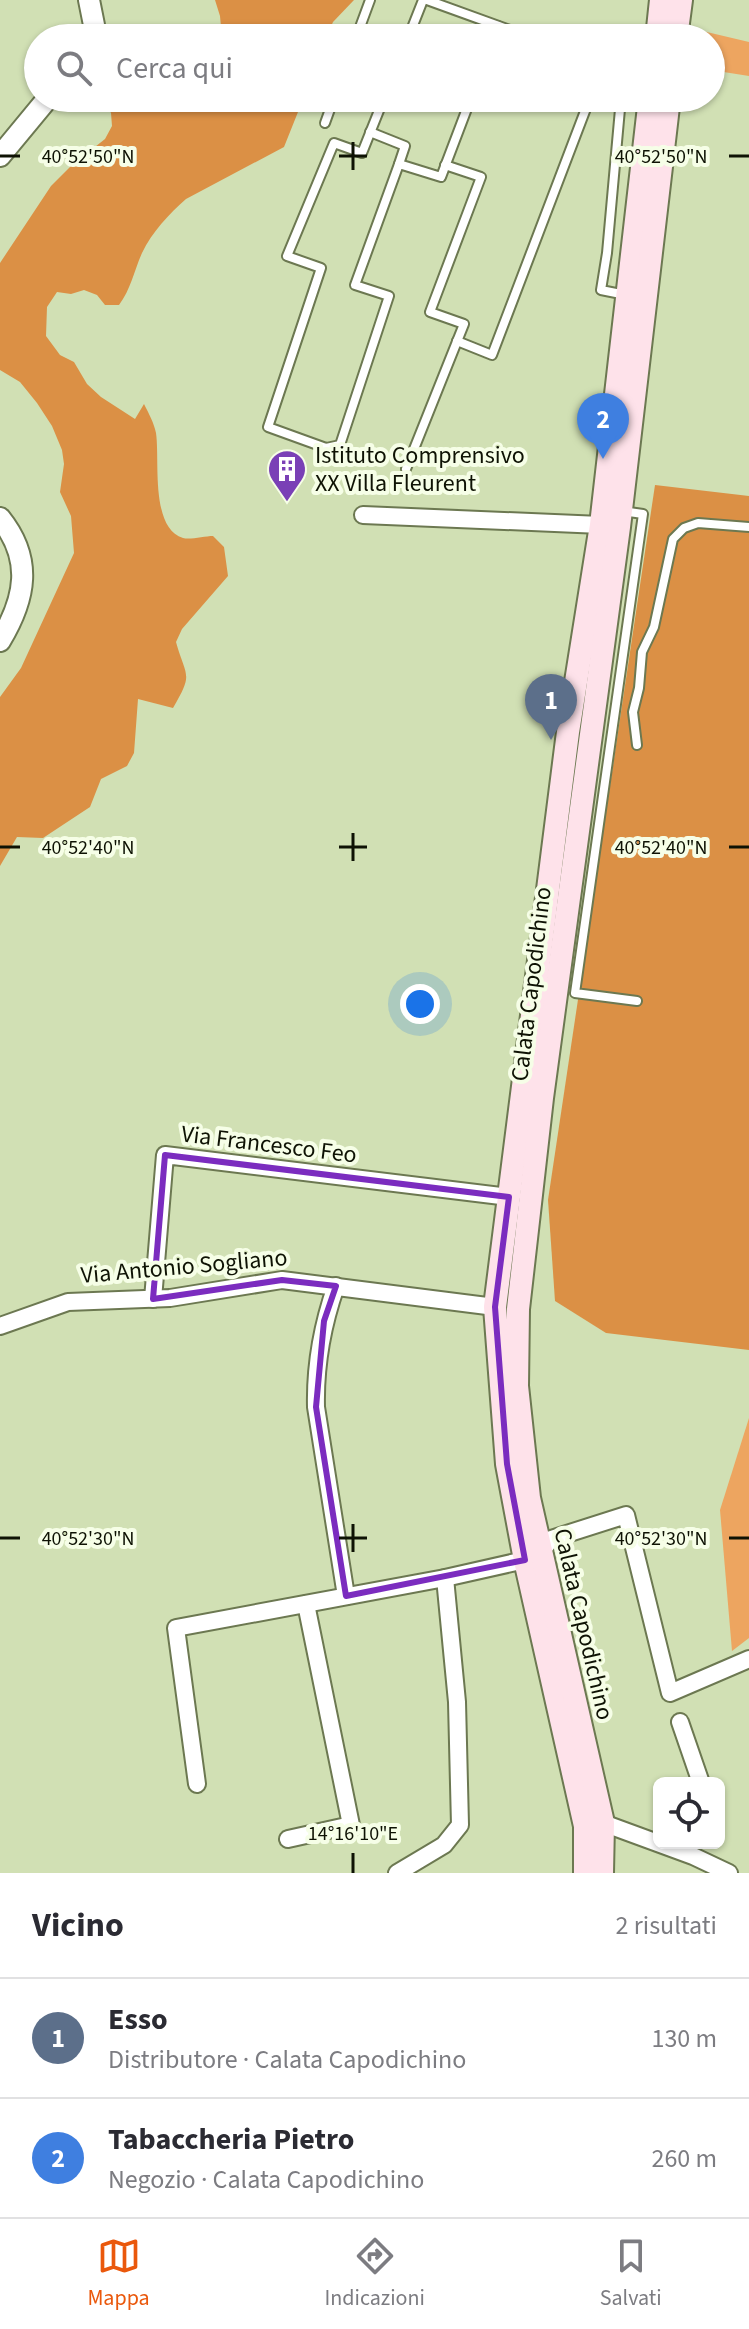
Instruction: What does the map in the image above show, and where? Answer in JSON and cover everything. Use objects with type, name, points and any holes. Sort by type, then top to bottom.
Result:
[{"type":"main road","points":[[658,24],[661,0]]},
{"type":"main road","points":[[678,24],[681,0]]},
{"type":"main road","name":"Calata Capodichino","points":[[602,1873],[594,1824],[533,1556],[507,1464],[495,1307],[562,776],[614,521],[627,295],[648,112]]},
{"type":"main road","name":"Calata Capodichino","points":[[533,1556],[517,1386],[518,1309],[667,112]]},
{"type":"main road","name":"Via Antonio Sogliano","points":[[495,1307],[518,1309]]},
{"type":"main road","name":"Calata Capodichino","points":[[585,1873],[594,1824]]},
{"type":"street","points":[[89,0],[94,24]]},
{"type":"street","points":[[0,156],[36,112]]},
{"type":"street","points":[[363,515],[614,521]]},
{"type":"street","points":[[0,518],[14,536],[22,554],[23,567],[21,590],[0,641]]},
{"type":"street","name":"Via Francesco Feo","points":[[153,1299],[165,1155],[509,1197]]},
{"type":"street","name":"Via Antonio Sogliano","points":[[0,1326],[68,1302],[153,1299],[282,1280],[495,1307]]},
{"type":"street","points":[[336,1286],[324,1321],[316,1407],[346,1596]]},
{"type":"street","points":[[197,1784],[176,1628],[445,1578],[533,1556],[551,1539],[626,1515],[670,1693],[749,1659]]},
{"type":"street","points":[[397,1873],[444,1845],[460,1825],[457,1702],[445,1578]]},
{"type":"street","points":[[288,1839],[351,1825],[306,1604]]},
{"type":"street","points":[[680,1722],[699,1777]]},
{"type":"street","points":[[594,1824],[693,1856],[729,1873]]},
{"type":"lane","points":[[361,24],[370,0]]},
{"type":"lane","points":[[414,24],[425,0],[492,24]]},
{"type":"lane","points":[[325,123],[329,112]]},
{"type":"lane","points":[[370,132],[405,146],[355,285],[389,296],[340,445],[326,448],[268,427],[321,268],[287,256],[334,143],[362,153],[370,132],[378,112]]},
{"type":"lane","points":[[399,164],[441,177],[466,112]]},
{"type":"lane","points":[[457,341],[492,355],[585,112]]},
{"type":"lane","points":[[620,112],[601,290],[627,295]]},
{"type":"lane","points":[[406,469],[464,324],[430,312],[481,177],[445,165]]},
{"type":"lane","points":[[614,521],[643,514],[575,993],[637,1001]]},
{"type":"lane","points":[[637,745],[633,712],[642,652],[654,627],[673,539],[684,528],[698,523],[749,527]]},
{"type":"highlighted area","points":[[165,1155],[509,1197],[495,1307],[507,1464],[525,1560],[346,1596],[316,1407],[324,1321],[336,1286],[282,1280],[153,1299]]},
{"type":"shaded area","points":[[215,0],[354,0],[332,24],[221,24]]},
{"type":"shaded area","points":[[725,36],[749,42],[749,76],[725,72]]},
{"type":"shaded area","points":[[298,112],[284,147],[186,199],[167,217],[146,245],[119,305],[105,305],[97,295],[84,290],[71,294],[57,292],[47,307],[46,336],[60,355],[74,362],[87,384],[135,419],[144,404],[156,433],[159,492],[165,521],[173,532],[183,538],[213,536],[224,547],[228,576],[182,629],[176,642],[186,681],[173,708],[138,699],[134,753],[127,766],[101,779],[90,807],[43,838],[17,837],[0,866],[0,697],[21,668],[74,553],[71,516],[60,492],[64,464],[62,450],[52,426],[37,403],[20,382],[0,370],[0,263],[51,186],[105,139],[112,126],[111,113]]},
{"type":"shaded area","points":[[655,485],[749,496],[749,1350],[606,1333],[555,1301],[548,1200]]},
{"type":"shaded area","points":[[749,1418],[749,1638],[732,1651],[720,1510]]},
{"type":"place","name":"Tabaccheria Pietro","points":[[603,459]]},
{"type":"place","name":"Istituto Comprensivo XX Villa Fleurent","points":[[287,503]]},
{"type":"place","name":"Esso","points":[[551,740]]}]
